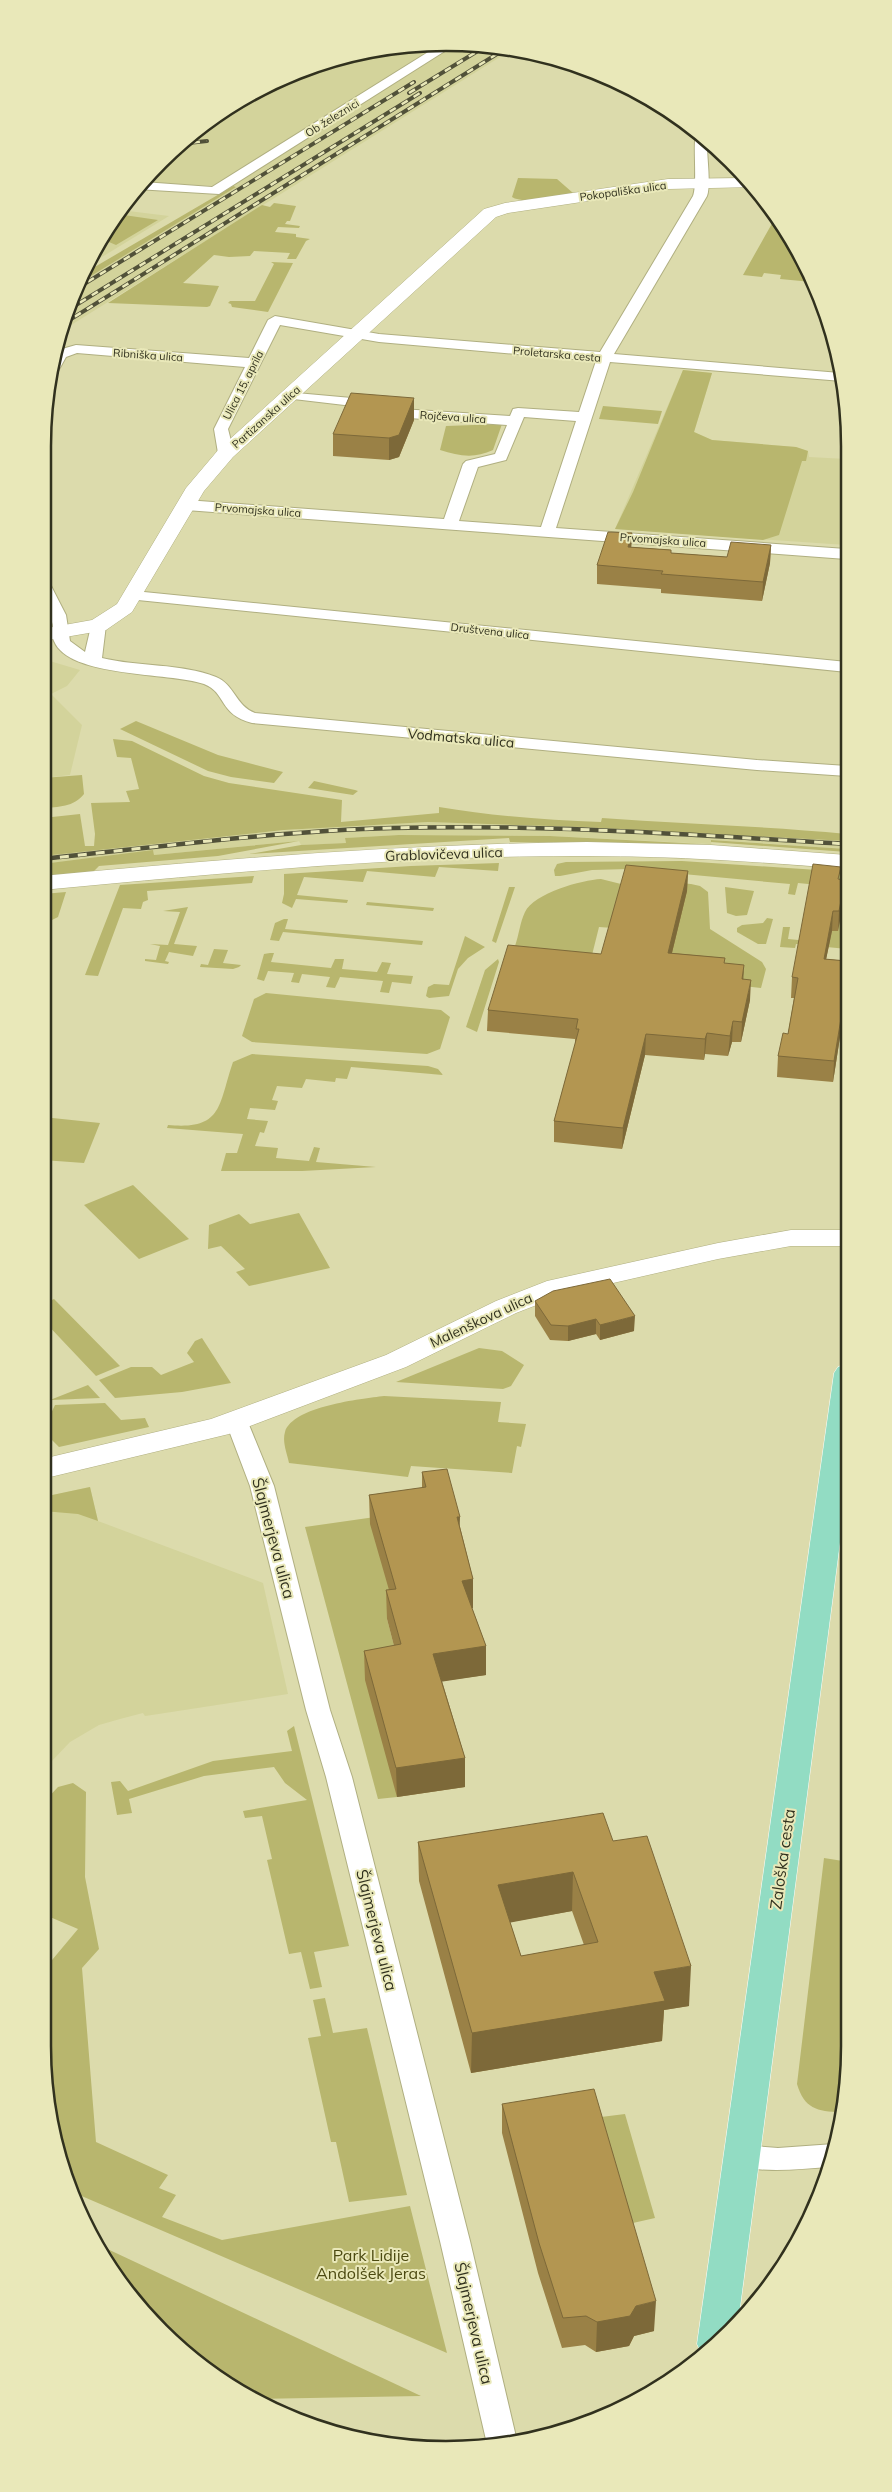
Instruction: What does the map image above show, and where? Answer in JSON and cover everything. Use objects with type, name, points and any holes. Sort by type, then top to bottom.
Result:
[{"type":"main road","name":"Zaloška cesta","points":[[718,2332],[841,1425]]},
{"type":"street","name":"Ob železnici","points":[[149,187],[214,191],[438,51]]},
{"type":"street","points":[[546,532],[604,358],[700,196],[703,188],[701,182],[702,146]]},
{"type":"street","name":"Pokopališka ulica","points":[[496,210],[668,184],[740,183]]},
{"type":"street","name":"Partizanska ulica","points":[[51,634],[98,625],[119,613],[134,596],[196,488],[226,453],[483,218],[496,210]]},
{"type":"street","name":"Proletarska cesta","points":[[275,320],[378,338],[834,377]]},
{"type":"street","name":"Ulica 15. aprila","points":[[226,453],[221,429],[275,320]]},
{"type":"street","name":"Ribniška ulica","points":[[63,353],[76,349],[255,362]]},
{"type":"street","name":"Rojčeva ulica","points":[[290,395],[374,404],[381,412],[516,421],[518,412],[583,417]]},
{"type":"street","points":[[450,525],[471,464],[501,457],[516,421]]},
{"type":"street","name":"Prvomajska ulica","points":[[186,505],[841,554]]},
{"type":"street","name":"Društvena ulica","points":[[134,596],[841,666]]},
{"type":"street","points":[[51,603],[61,625],[51,634]]},
{"type":"street","points":[[94,661],[92,649],[97,637],[98,625]]},
{"type":"street","name":"Vodmatska ulica","points":[[51,634],[70,651],[94,661],[111,665],[186,674],[212,682],[225,693],[235,711],[252,718],[604,752],[841,771]]},
{"type":"street","name":"Grablovičeva ulica","points":[[51,882],[337,858],[585,850],[705,852],[841,862]]},
{"type":"street","name":"Malenškova ulica","points":[[51,1467],[191,1435],[236,1420],[396,1361],[506,1307],[557,1287],[718,1251],[791,1238],[841,1238]]},
{"type":"street","name":"Šlajmerjeva ulica","points":[[236,1420],[262,1486],[318,1710],[339,1776],[452,2231],[500,2437]]},
{"type":"street","points":[[742,2156],[778,2159],[825,2156]]},
{"type":"shaded area","points":[[420,52],[472,52],[502,56],[70,326],[89,277],[235,187],[152,183],[186,149],[227,118],[271,92],[319,72],[369,59]]},
{"type":"shaded area","points":[[129,211],[169,216],[98,259]]},
{"type":"shaded area","points":[[683,370],[712,373],[694,432],[712,440],[796,447],[808,451],[809,457],[841,459],[841,545],[615,529]]},
{"type":"shaded area","points":[[51,661],[80,670],[67,686],[51,694]]},
{"type":"shaded area","points":[[51,694],[82,725],[70,775],[51,777]]},
{"type":"shaded area","points":[[428,822],[580,827],[841,841],[841,849],[712,840],[711,844],[550,836],[399,835],[345,838],[346,843],[301,845],[299,841],[154,855],[153,851],[51,863],[51,855],[163,841],[339,826]]},
{"type":"shaded area","points":[[90,1487],[98,1521],[263,1583],[288,1694],[145,1716],[143,1713],[99,1725],[70,1742],[51,1762],[51,1495]]},
{"type":"green space","points":[[518,178],[557,179],[573,193],[533,200],[517,199],[512,197]]},
{"type":"green space","points":[[233,186],[236,187],[89,277],[94,267]]},
{"type":"green space","points":[[274,203],[296,206],[290,221],[287,221],[285,224],[300,226],[299,228],[278,227],[275,232],[296,234],[296,237],[310,239],[306,241],[296,259],[287,259],[290,253],[254,251],[250,256],[229,257],[214,255],[183,283],[219,286],[210,306],[207,307],[108,303],[262,205],[270,207]]},
{"type":"green space","points":[[126,215],[158,220],[116,245],[109,242]]},
{"type":"green space","points":[[772,224],[788,249],[805,281],[780,279],[781,275],[764,273],[762,277],[743,275]]},
{"type":"green space","points":[[271,262],[293,263],[268,312],[232,307],[228,303],[230,301],[255,301],[274,264]]},
{"type":"green space","points":[[683,370],[712,373],[694,432],[712,440],[796,447],[808,451],[806,461],[802,461],[779,535],[763,540],[615,529],[633,492]]},
{"type":"green space","points":[[603,406],[662,411],[658,424],[599,419]]},
{"type":"green space","points":[[502,424],[493,450],[486,453],[466,456],[440,450],[446,426]]},
{"type":"green space","points":[[136,721],[218,755],[283,772],[274,783],[231,777],[208,771],[120,729]]},
{"type":"green space","points":[[113,739],[132,741],[204,776],[229,783],[342,800],[341,822],[439,813],[439,807],[499,815],[560,820],[601,822],[602,818],[816,831],[841,833],[841,841],[580,827],[428,822],[284,830],[51,855],[51,817],[80,814],[85,846],[94,846],[95,834],[91,803],[130,802],[126,791],[139,789],[131,758],[117,757]]},
{"type":"green space","points":[[82,775],[84,794],[71,804],[51,807],[51,777]]},
{"type":"green space","points":[[314,781],[358,791],[353,795],[308,788]]},
{"type":"green space","points":[[399,835],[550,836],[702,844],[510,842],[509,838],[249,854],[301,845],[346,843],[345,838]]},
{"type":"green space","points":[[711,840],[841,849],[841,852],[711,842]]},
{"type":"green space","points":[[299,841],[218,856],[99,866],[93,872],[51,875],[51,863],[153,850],[154,855]]},
{"type":"green space","points":[[682,861],[841,872],[841,892],[839,887],[798,883],[795,895],[788,894],[790,884],[629,869],[592,870],[555,876],[554,870],[557,864],[566,862]]},
{"type":"green space","points":[[499,863],[498,871],[439,867],[435,877],[367,871],[363,882],[304,877],[297,895],[348,900],[347,903],[296,899],[292,908],[282,903],[284,874],[411,866]]},
{"type":"green space","points":[[254,876],[252,883],[147,891],[148,900],[143,902],[141,909],[123,908],[98,976],[85,975],[120,885]]},
{"type":"green space","points":[[601,879],[621,884],[632,879],[700,886],[708,892],[710,929],[762,962],[766,969],[761,988],[743,986],[613,928],[599,927],[592,955],[515,946],[522,920],[530,905],[548,893],[582,882]]},
{"type":"green space","points":[[509,887],[515,887],[496,943],[492,941]]},
{"type":"green space","points":[[725,887],[754,891],[747,915],[736,916],[727,913]]},
{"type":"green space","points":[[66,892],[58,917],[51,920],[51,893]]},
{"type":"green space","points":[[367,902],[434,908],[433,911],[366,905]]},
{"type":"green space","points":[[188,907],[174,944],[197,946],[193,956],[169,952],[165,961],[169,962],[168,964],[145,961],[145,959],[156,960],[160,946],[150,944],[168,945],[180,912],[163,911]]},
{"type":"green space","points":[[841,916],[841,948],[796,944],[795,948],[780,947],[783,927],[790,927],[788,939],[829,943],[832,931],[838,931]]},
{"type":"green space","points":[[767,918],[773,919],[766,944],[758,944],[737,932],[737,928],[742,925],[763,923]]},
{"type":"green space","points":[[288,919],[285,929],[423,941],[422,945],[283,932],[279,941],[270,940],[275,923]]},
{"type":"green space","points":[[465,936],[485,947],[468,958],[458,969],[449,996],[429,998],[426,996],[428,987],[434,984],[449,985]]},
{"type":"green space","points":[[214,949],[228,950],[223,963],[241,965],[233,969],[200,967],[201,964],[208,965]]},
{"type":"green space","points":[[274,953],[271,962],[331,968],[335,959],[344,959],[342,969],[377,972],[382,962],[391,963],[387,974],[413,976],[411,984],[392,982],[389,993],[380,992],[383,981],[340,977],[335,988],[326,987],[330,977],[302,974],[299,983],[291,982],[294,973],[268,971],[264,981],[257,979],[264,954]]},
{"type":"green space","points":[[498,959],[499,962],[477,1032],[466,1027],[485,970]]},
{"type":"green space","points":[[266,993],[441,1010],[450,1017],[440,1049],[427,1054],[252,1042],[242,1036],[254,999]]},
{"type":"green space","points":[[252,1054],[428,1066],[438,1069],[443,1075],[351,1067],[347,1079],[336,1078],[335,1082],[306,1079],[302,1088],[277,1086],[272,1100],[278,1101],[275,1110],[250,1108],[247,1119],[268,1121],[264,1133],[260,1132],[255,1146],[278,1148],[276,1158],[309,1161],[314,1147],[320,1148],[316,1162],[376,1167],[302,1171],[221,1171],[226,1153],[237,1153],[243,1134],[167,1128],[168,1125],[186,1126],[209,1119],[216,1112],[220,1103],[233,1062]]},
{"type":"green space","points":[[51,1118],[100,1123],[84,1163],[51,1161]]},
{"type":"green space","points":[[133,1185],[189,1239],[139,1259],[84,1205]]},
{"type":"green space","points":[[299,1213],[330,1268],[249,1286],[236,1272],[245,1269],[221,1246],[208,1249],[209,1225],[239,1214],[250,1224]]},
{"type":"green space","points":[[54,1299],[120,1366],[96,1376],[51,1328],[51,1300]]},
{"type":"green space","points":[[202,1338],[231,1383],[182,1392],[115,1398],[99,1380],[131,1367],[152,1367],[161,1375],[194,1362],[187,1353],[195,1341]]},
{"type":"green space","points":[[479,1348],[502,1351],[524,1365],[511,1386],[503,1389],[396,1382]]},
{"type":"green space","points":[[88,1385],[100,1398],[51,1400]]},
{"type":"green space","points":[[384,1396],[501,1402],[498,1422],[526,1424],[521,1447],[517,1446],[512,1473],[411,1466],[408,1477],[289,1463],[284,1436],[291,1423],[301,1416],[329,1405]]},
{"type":"green space","points":[[105,1403],[121,1420],[145,1418],[149,1427],[59,1447],[51,1439],[51,1413],[55,1405]]},
{"type":"green space","points":[[90,1487],[98,1521],[78,1514],[51,1512],[51,1495]]},
{"type":"green space","points":[[424,1510],[397,1618],[387,1619],[401,1673],[397,1797],[378,1799],[305,1527]]},
{"type":"green space","points":[[294,1726],[349,1946],[314,1952],[322,1987],[310,1989],[301,1952],[289,1954],[267,1860],[272,1859],[262,1816],[245,1818],[243,1811],[307,1800],[285,1783],[274,1767],[204,1776],[129,1799],[132,1813],[117,1815],[111,1782],[120,1781],[128,1791],[213,1761],[292,1751],[287,1731]]},
{"type":"green space","name":"Park Lidije Andolšek Jeras","points":[[73,1783],[86,1792],[85,1877],[99,1949],[82,1968],[96,2142],[168,2175],[159,2188],[176,2195],[162,2217],[222,2240],[410,2206],[447,2353],[80,2195],[72,2173],[59,2123],[52,2072],[51,1961],[78,1929],[51,1917],[51,1794],[58,1787]]},
{"type":"green space","points":[[824,1858],[841,1861],[841,2046],[835,2112],[813,2107],[803,2098],[797,2084]]},
{"type":"green space","points":[[325,1998],[333,2033],[367,2028],[407,2195],[349,2202],[336,2142],[331,2142],[308,2038],[321,2036],[313,2000]]},
{"type":"green space","points":[[625,2114],[655,2218],[624,2225],[593,2118]]},
{"type":"green space","points":[[108,2249],[421,2396],[269,2399],[227,2374],[186,2343],[149,2306]]},
{"type":"building","points":[[351,393],[414,398],[399,435],[389,438],[333,434]]},
{"type":"building","points":[[608,532],[632,533],[628,547],[671,550],[671,553],[727,557],[731,542],[771,545],[763,582],[661,574],[663,571],[597,565]]},
{"type":"building","points":[[813,864],[841,867],[838,879],[841,879],[841,901],[839,911],[833,911],[824,959],[841,960],[841,1018],[834,1061],[778,1056],[783,1033],[788,1034],[798,978],[792,977]]},
{"type":"building","points":[[626,865],[688,871],[668,953],[725,958],[724,963],[744,965],[742,979],[751,980],[742,1022],[733,1021],[730,1036],[707,1033],[705,1039],[646,1034],[623,1128],[554,1121],[579,1029],[576,1029],[578,1019],[488,1010],[508,945],[601,954]]},
{"type":"building","points":[[610,1279],[635,1316],[600,1325],[596,1319],[568,1326],[551,1325],[535,1301],[553,1291]]},
{"type":"building","points":[[447,1469],[460,1517],[457,1517],[473,1579],[462,1581],[486,1646],[433,1654],[465,1758],[396,1768],[364,1651],[401,1644],[386,1590],[396,1589],[369,1495],[426,1487],[422,1472]]},
{"type":"building","points":[[603,1813],[613,1841],[647,1836],[691,1966],[654,1972],[665,2001],[472,2033],[418,1842]],"holes":[[[573,1872],[598,1942],[521,1956],[498,1885]]]},
{"type":"building","points":[[594,2089],[656,2301],[636,2306],[630,2316],[597,2322],[586,2316],[563,2318],[539,2243],[502,2104]]},
{"type":"railway","points":[[409,93],[476,52]]},
{"type":"railway","points":[[72,318],[496,55]]},
{"type":"railway","points":[[87,282],[414,82]]},
{"type":"railway","points":[[78,304],[420,93]]},
{"type":"railway","points":[[194,142],[207,141]]},
{"type":"railway","points":[[51,858],[305,832],[393,828],[564,829],[841,844]]}]
